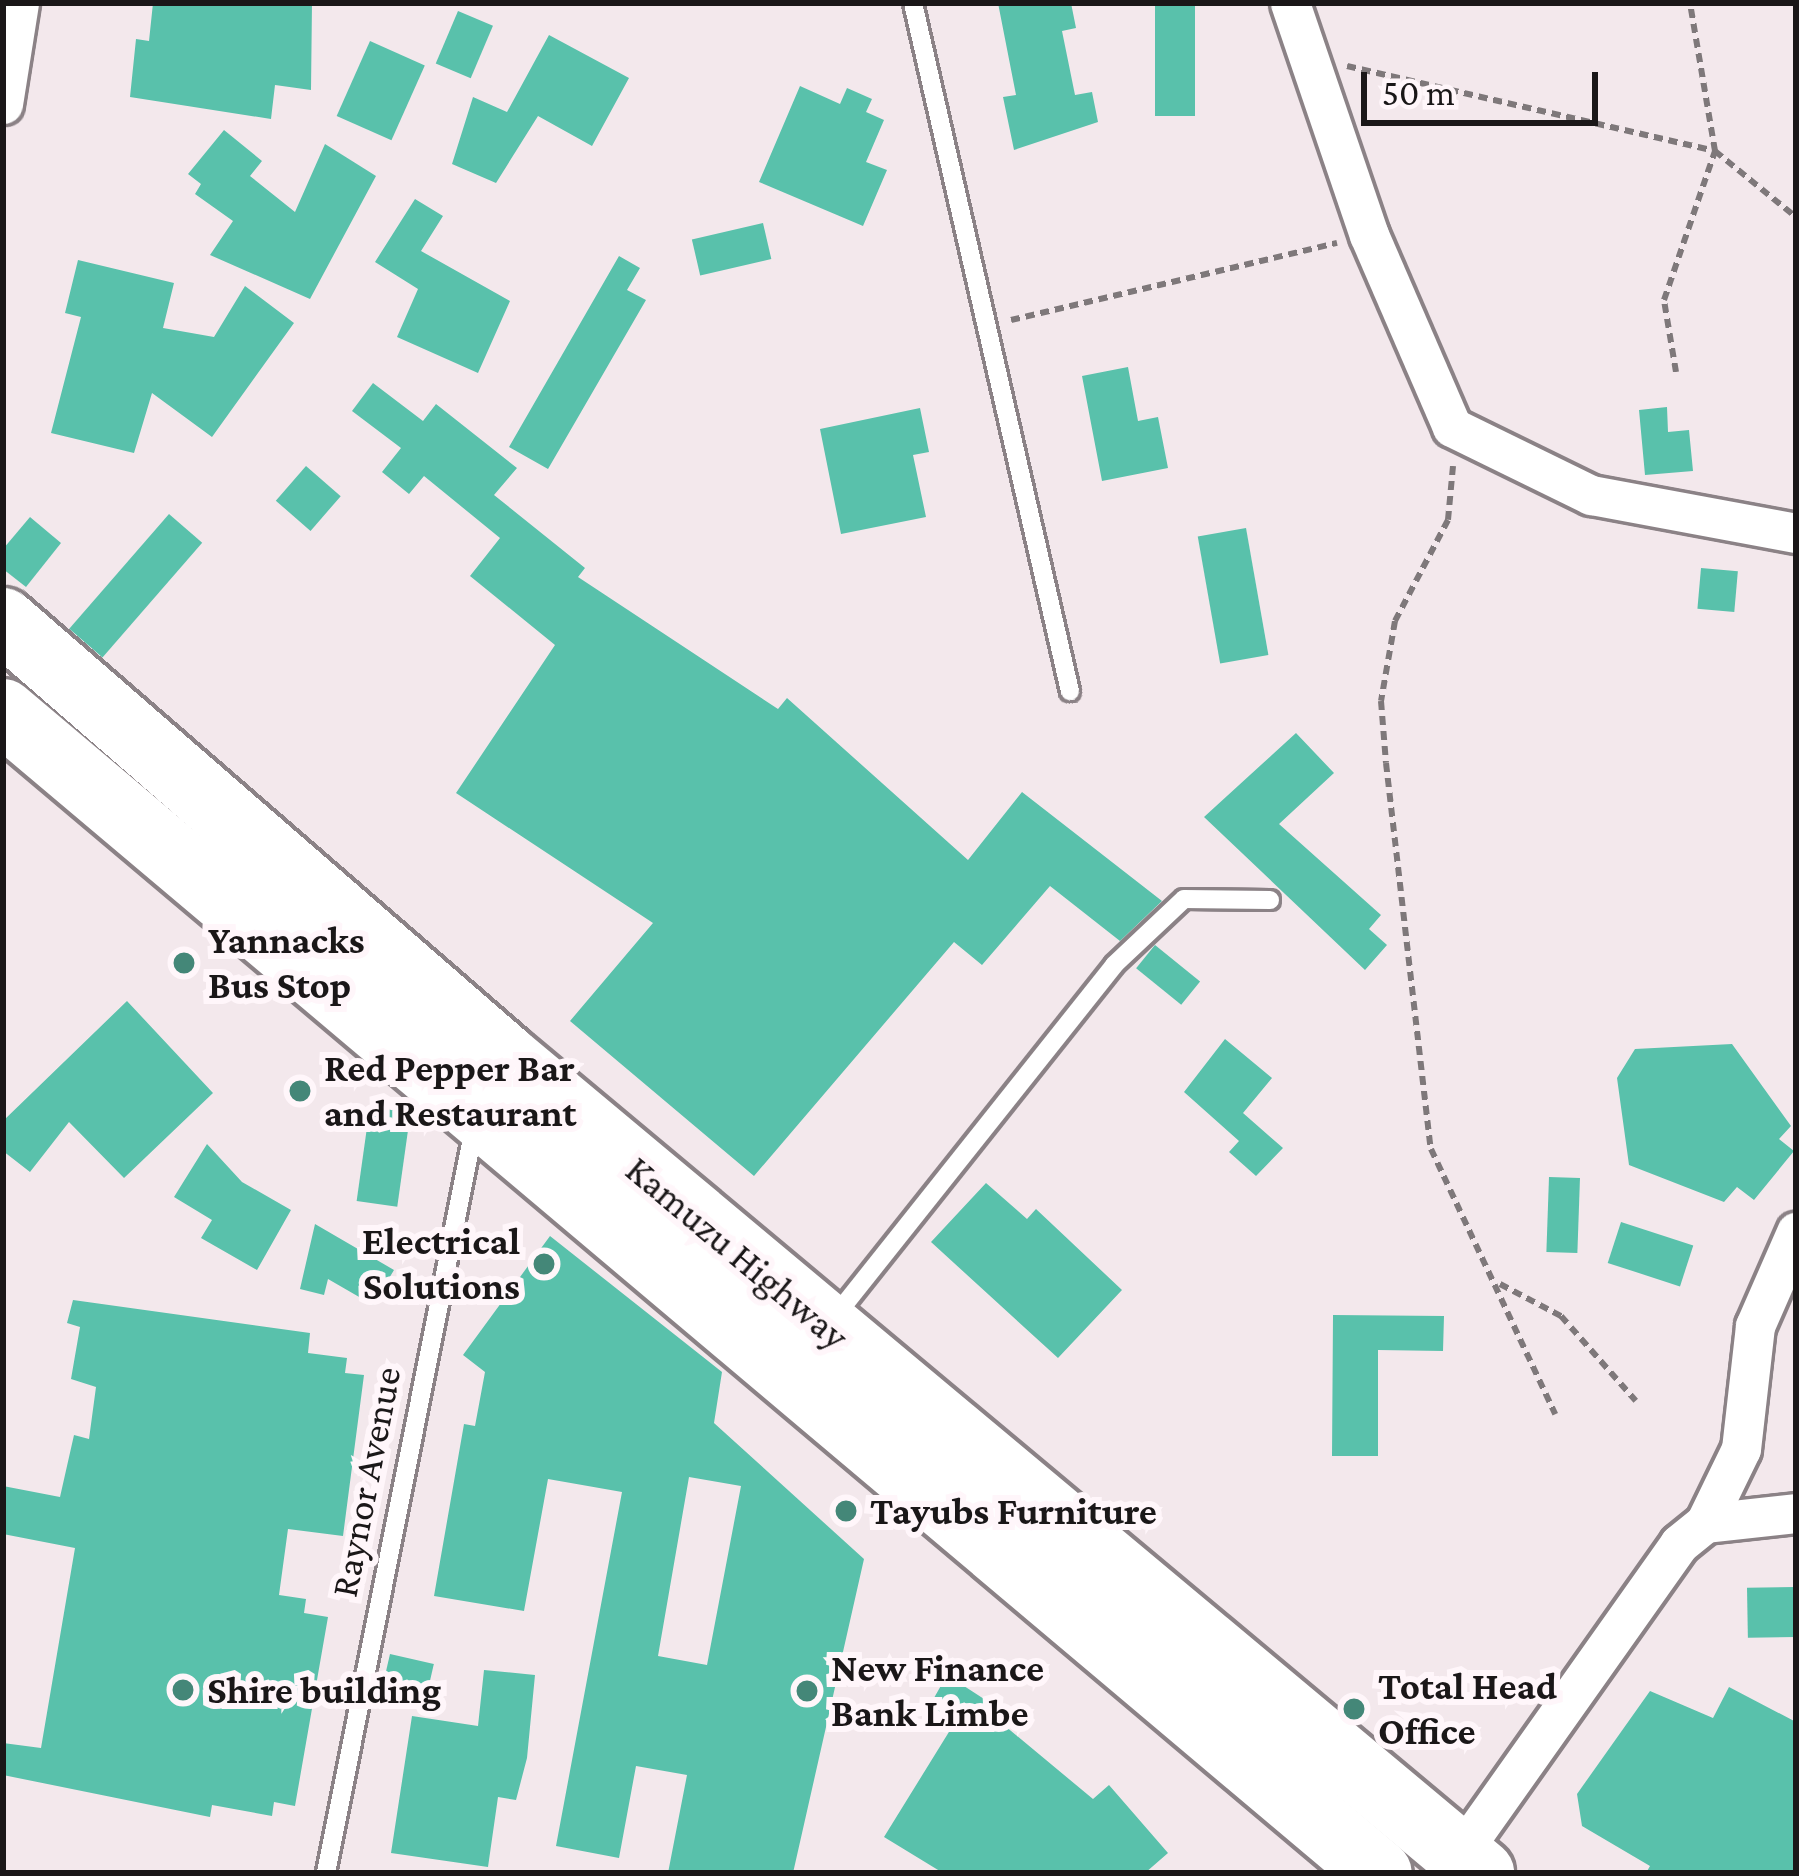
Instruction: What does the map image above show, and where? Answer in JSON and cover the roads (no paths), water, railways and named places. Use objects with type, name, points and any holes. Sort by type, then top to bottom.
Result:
[{"type":"highway","name":"Kamuzu Highway","points":[[3,621],[825,1328],[1470,1864]]},
{"type":"highway","name":"Kamuzu Highway","points":[[3,712],[479,1106],[1379,1873]]},
{"type":"street","points":[[3,104],[19,3]]},
{"type":"street","points":[[1290,3],[1304,56],[1370,235],[1452,427],[1591,495],[1796,532]]},
{"type":"street","points":[[1470,1864],[1678,1544],[1705,1523],[1742,1449],[1755,1326],[1796,1232]]},
{"type":"street","points":[[1705,1523],[1796,1513]]},
{"type":"lane","points":[[914,3],[981,328],[1070,691]]},
{"type":"lane","points":[[825,1328],[1114,964],[1184,899],[1270,900]]},
{"type":"lane","name":"Raynor Avenue","points":[[326,1873],[479,1106]]},
{"type":"place","name":"Yannacks Bus Stop","points":[[184,963]]},
{"type":"place","name":"Red Pepper Bar and Restaurant","points":[[300,1091]]},
{"type":"place","name":"Electrical Solutions","points":[[544,1264]]},
{"type":"place","name":"Tayubs Furniture","points":[[846,1511]]},
{"type":"place","name":"Shire building","points":[[183,1690]]},
{"type":"place","name":"New Finance Bank Limbe","points":[[807,1691]]},
{"type":"place","name":"Total Head Office","points":[[1354,1709]]}]
